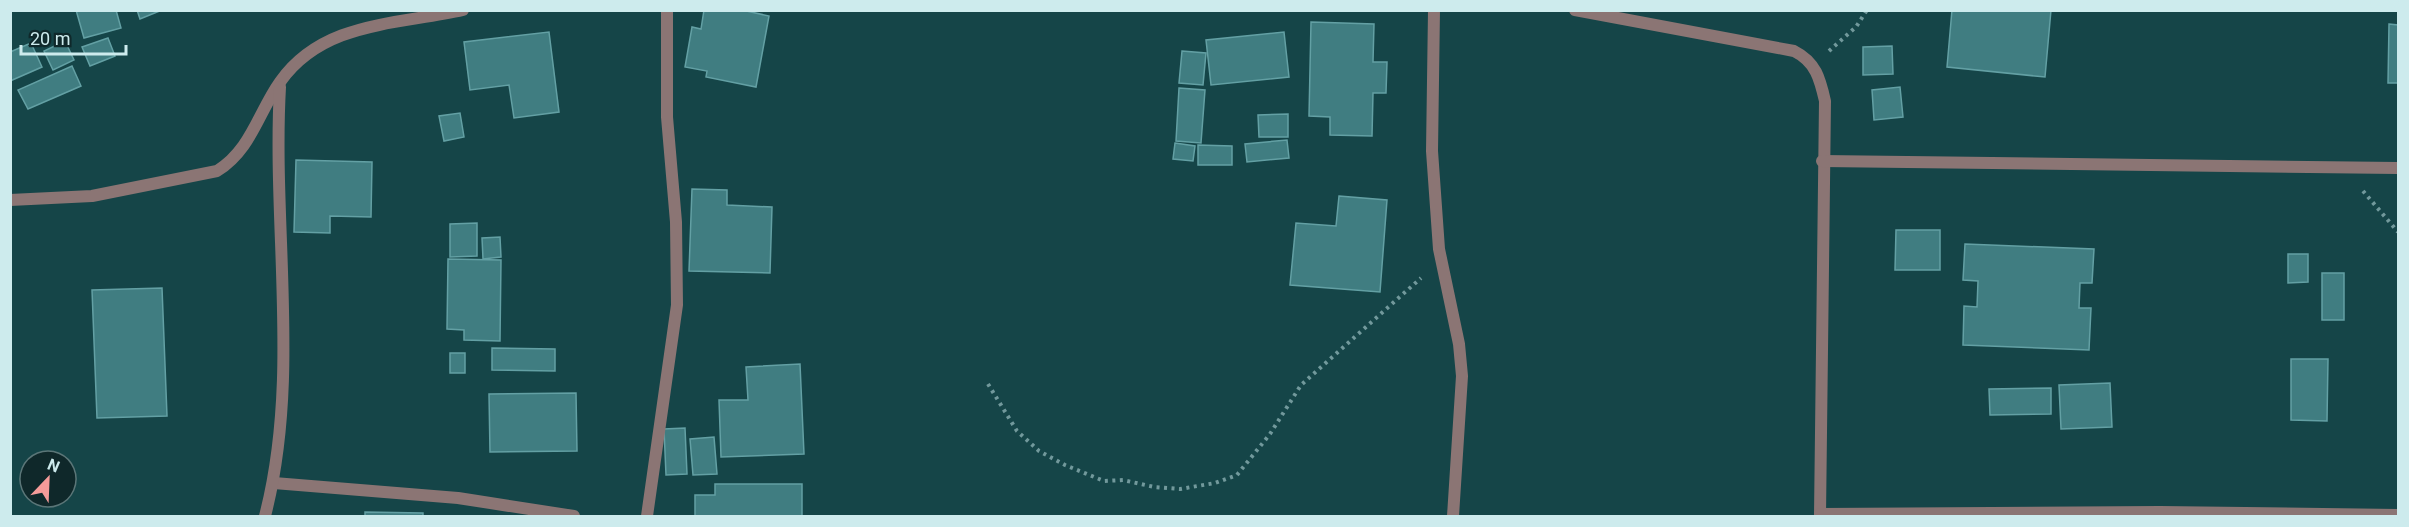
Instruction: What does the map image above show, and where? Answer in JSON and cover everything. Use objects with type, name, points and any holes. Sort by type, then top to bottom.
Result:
[{"type":"street","points":[[10,200],[92,196],[217,171],[229,164],[246,144],[280,82],[314,48],[335,37],[380,24],[463,10]]},
{"type":"street","points":[[647,516],[676,305],[676,222],[667,117],[667,10]]},
{"type":"street","points":[[1434,10],[1432,151],[1439,249],[1457,333],[1462,376],[1452,516]]},
{"type":"street","points":[[1575,10],[1794,51],[1810,62],[1818,73],[1825,101],[1822,161],[1820,515],[2398,515]]},
{"type":"street","points":[[1659,10],[1662,25]]},
{"type":"street","points":[[265,516],[274,483],[282,388],[283,265],[278,127],[280,82]]},
{"type":"street","points":[[1822,161],[2398,168]]},
{"type":"street","points":[[274,483],[458,498],[574,516]]},
{"type":"path","points":[[1810,62],[1836,46],[1856,27],[1867,10]]},
{"type":"path","points":[[2342,168],[2398,231]]},
{"type":"path","points":[[988,384],[1017,431],[1039,451],[1065,465],[1104,481],[1123,480],[1154,487],[1180,489],[1226,480],[1237,475],[1250,462],[1301,385],[1318,367],[1406,293],[1424,275],[1439,249]]},
{"type":"building","points":[[76,10],[116,10],[121,28],[84,38]]},
{"type":"building","points":[[137,10],[162,10],[140,19]]},
{"type":"building","points":[[704,10],[742,10],[769,16],[756,87],[706,77],[707,71],[685,67],[692,27],[701,29]]},
{"type":"building","points":[[1952,10],[2051,10],[2045,77],[1947,67]]},
{"type":"building","points":[[1311,22],[1374,24],[1373,62],[1387,62],[1386,93],[1373,93],[1372,136],[1330,135],[1330,117],[1309,116]]},
{"type":"building","points":[[2389,24],[2398,25],[2398,83],[2388,83]]},
{"type":"building","points":[[549,32],[559,112],[514,118],[509,85],[470,90],[464,42]]},
{"type":"building","points":[[1284,32],[1289,77],[1211,85],[1206,40]]},
{"type":"building","points":[[108,38],[115,56],[90,66],[82,47]]},
{"type":"building","points":[[65,41],[74,60],[53,70],[44,51]]},
{"type":"building","points":[[31,43],[42,67],[10,81],[10,52]]},
{"type":"building","points":[[1892,46],[1893,74],[1863,75],[1863,47]]},
{"type":"building","points":[[1182,51],[1206,53],[1203,85],[1179,83]]},
{"type":"building","points":[[72,66],[81,86],[28,109],[18,90]]},
{"type":"building","points":[[1900,87],[1903,117],[1874,120],[1872,90]]},
{"type":"building","points":[[1179,88],[1205,90],[1201,143],[1176,141]]},
{"type":"building","points":[[460,113],[464,137],[444,141],[439,116]]},
{"type":"building","points":[[1288,114],[1288,137],[1259,137],[1258,115]]},
{"type":"building","points":[[1287,140],[1289,158],[1247,162],[1245,144]]},
{"type":"building","points":[[1175,143],[1195,146],[1193,161],[1173,159]]},
{"type":"building","points":[[1198,145],[1232,146],[1232,165],[1198,165]]},
{"type":"building","points":[[296,160],[372,162],[371,217],[330,216],[330,233],[294,232]]},
{"type":"building","points":[[692,189],[727,190],[727,205],[772,207],[770,273],[689,271]]},
{"type":"building","points":[[1339,196],[1387,200],[1380,292],[1290,285],[1296,223],[1336,226]]},
{"type":"building","points":[[477,223],[477,256],[450,257],[450,224]]},
{"type":"building","points":[[1896,230],[1940,230],[1940,270],[1895,270]]},
{"type":"building","points":[[500,237],[501,257],[483,259],[482,238]]},
{"type":"building","points":[[1965,244],[2094,249],[2092,283],[2080,283],[2079,308],[2091,308],[2089,350],[1963,345],[1964,306],[1977,307],[1978,281],[1963,280]]},
{"type":"building","points":[[2288,254],[2308,254],[2308,282],[2288,283]]},
{"type":"building","points":[[448,259],[501,260],[500,341],[464,340],[464,330],[447,329]]},
{"type":"building","points":[[2322,273],[2344,273],[2344,320],[2322,320]]},
{"type":"building","points":[[162,288],[167,416],[97,418],[92,290]]},
{"type":"building","points":[[492,348],[555,349],[555,371],[492,370]]},
{"type":"building","points":[[450,353],[465,353],[465,373],[450,373]]},
{"type":"building","points":[[2291,359],[2328,359],[2327,421],[2291,420]]},
{"type":"building","points":[[800,364],[804,454],[721,457],[719,400],[748,400],[746,367]]},
{"type":"building","points":[[2110,383],[2112,427],[2061,429],[2059,385]]},
{"type":"building","points":[[2051,388],[2051,414],[1990,415],[1989,389]]},
{"type":"building","points":[[576,393],[577,451],[490,452],[489,394]]},
{"type":"building","points":[[685,428],[687,474],[666,475],[664,429]]},
{"type":"building","points":[[714,437],[717,474],[693,475],[690,439]]},
{"type":"building","points":[[715,484],[802,484],[802,516],[695,516],[695,495],[715,495]]},
{"type":"building","points":[[365,512],[423,513],[423,516],[365,516]]}]
